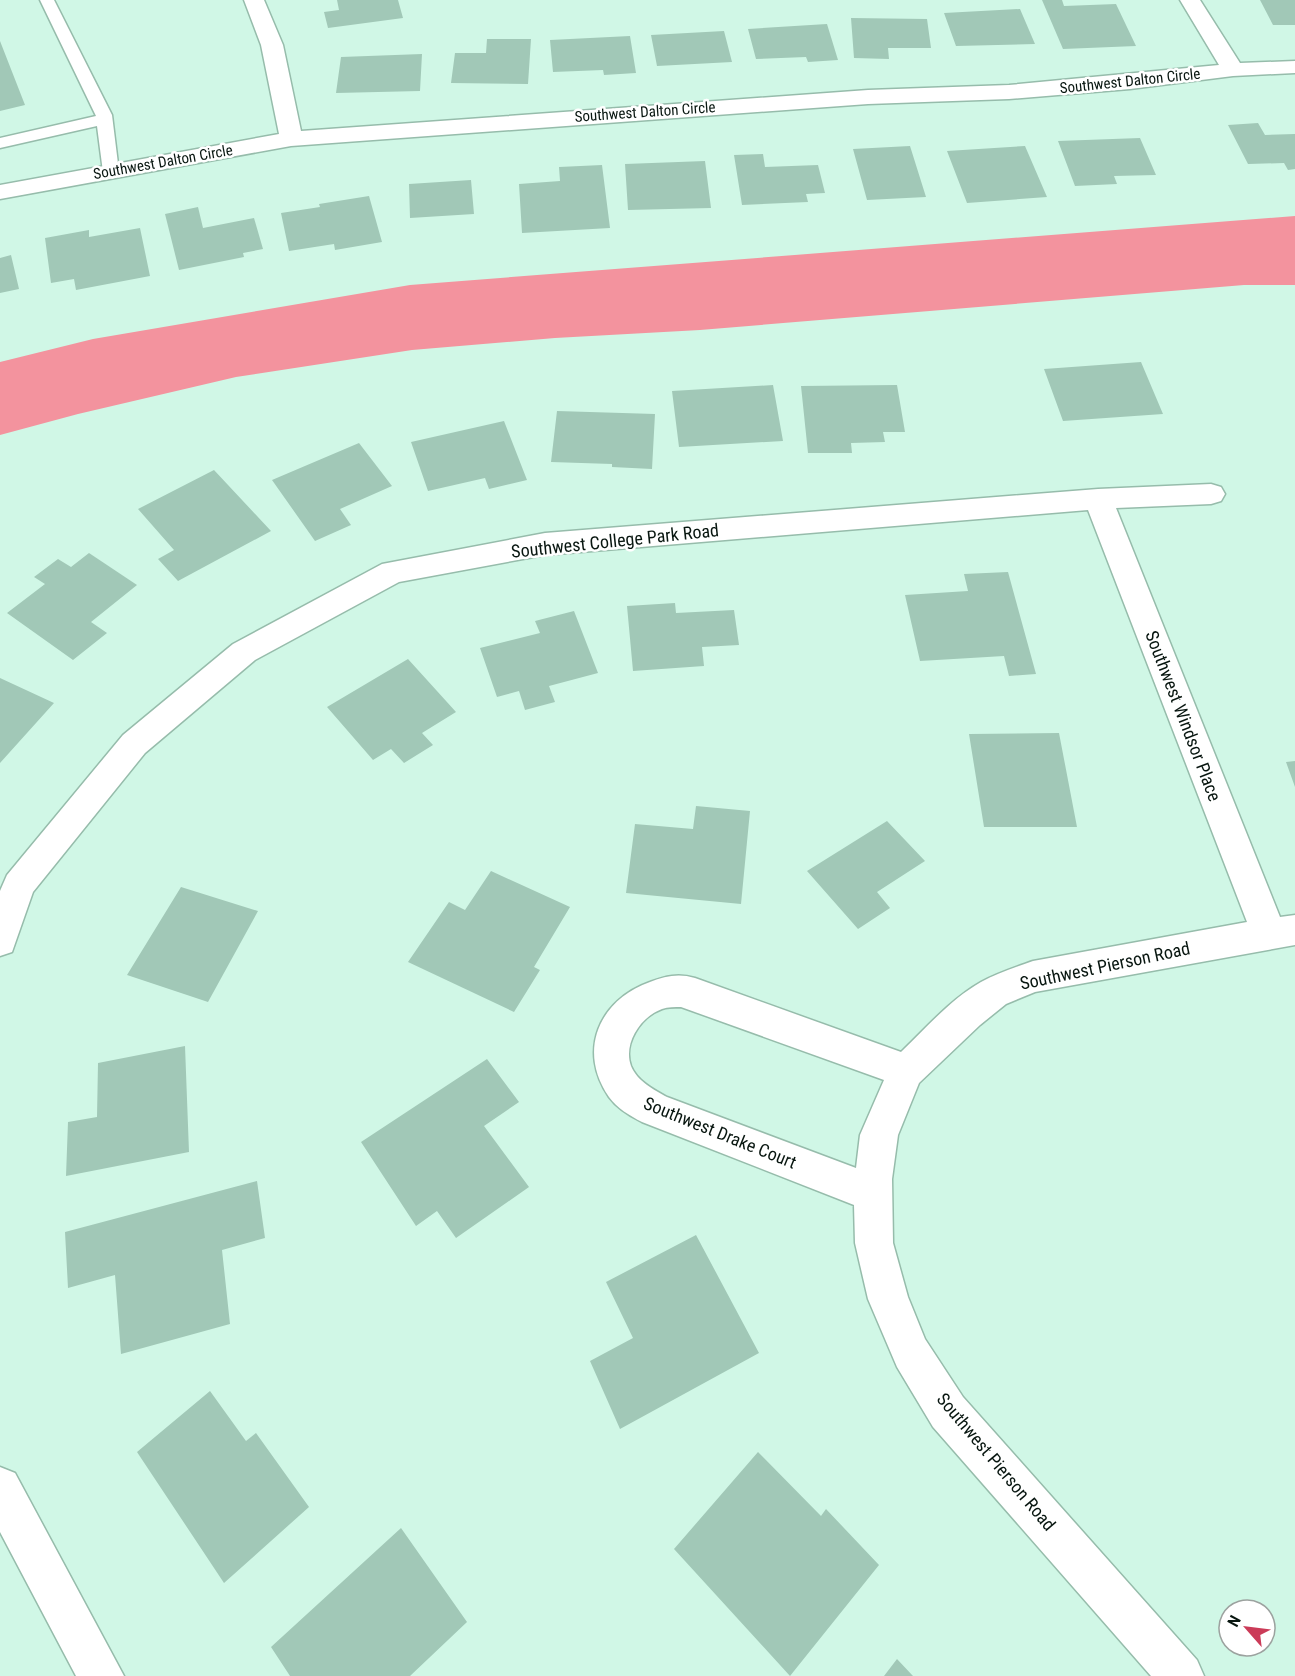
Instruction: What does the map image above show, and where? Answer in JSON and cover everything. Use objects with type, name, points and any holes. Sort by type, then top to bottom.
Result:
[{"type":"street","points":[[254,0],[272,45],[291,139]]},
{"type":"street","points":[[1190,0],[1233,70]]},
{"type":"street","name":"Southwest Dalton Circle","points":[[0,192],[291,139],[868,97],[1020,91],[1130,82],[1233,70],[1295,67]]},
{"type":"street","name":"Southwest College Park Road","points":[[0,941],[10,882],[134,744],[244,652],[392,572],[545,544],[1098,499],[1211,494]]},
{"type":"street","name":"Southwest Windsor Place","points":[[1098,499],[1282,932]]},
{"type":"street","name":"Southwest Pierson Road","points":[[1182,1676],[948,1412],[911,1353],[888,1299],[874,1243],[873,1193],[879,1135],[906,1071],[967,1013],[994,993],[1033,977],[1282,932]]},
{"type":"street","name":"Southwest Drake Court","points":[[873,1193],[655,1110],[632,1095],[621,1084],[612,1064],[609,1045],[615,1031],[627,1014],[644,1000],[681,991],[906,1071]]},
{"type":"street","points":[[0,1488],[101,1676]]},
{"type":"lane","points":[[47,0],[105,120],[111,172]]},
{"type":"lane","points":[[0,143],[105,120]]},
{"type":"shaded area","points":[[1295,216],[1295,285],[1244,285],[700,330],[555,338],[412,350],[236,377],[0,435],[0,362],[93,339],[410,285]]},
{"type":"building","points":[[337,0],[398,0],[403,18],[328,28],[324,12],[339,10]]},
{"type":"building","points":[[1042,0],[1062,0],[1064,6],[1116,4],[1136,46],[1063,49]]},
{"type":"building","points":[[1260,0],[1295,0],[1295,25],[1273,25]]},
{"type":"building","points":[[1020,9],[1035,44],[956,46],[944,13]]},
{"type":"building","points":[[851,18],[927,19],[931,48],[888,48],[889,59],[854,58]]},
{"type":"building","points":[[827,24],[838,60],[808,62],[806,57],[756,59],[748,29]]},
{"type":"building","points":[[724,31],[732,62],[657,66],[651,35]]},
{"type":"building","points":[[630,36],[636,73],[604,75],[603,70],[553,72],[550,40]]},
{"type":"building","points":[[487,39],[531,39],[528,84],[451,83],[455,53],[486,53]]},
{"type":"building","points":[[0,41],[25,105],[0,111]]},
{"type":"building","points":[[422,54],[420,91],[336,93],[341,57]]},
{"type":"building","points":[[1258,123],[1265,135],[1295,134],[1295,169],[1288,170],[1284,163],[1248,164],[1228,125]]},
{"type":"building","points":[[1140,138],[1156,175],[1114,176],[1117,184],[1075,186],[1058,141]]},
{"type":"building","points":[[910,146],[926,197],[867,200],[853,149]]},
{"type":"building","points":[[1025,146],[1047,197],[967,203],[947,151]]},
{"type":"building","points":[[763,154],[765,167],[818,165],[825,193],[806,194],[808,202],[742,205],[734,155]]},
{"type":"building","points":[[705,161],[711,208],[628,210],[625,164]]},
{"type":"building","points":[[602,165],[610,228],[522,233],[519,184],[560,181],[559,167]]},
{"type":"building","points":[[471,180],[474,214],[410,218],[409,184]]},
{"type":"building","points":[[369,196],[382,242],[335,250],[334,244],[289,251],[281,213]]},
{"type":"building","points":[[198,207],[203,228],[254,218],[263,249],[243,253],[244,257],[179,270],[165,214]]},
{"type":"building","points":[[140,228],[150,276],[76,290],[74,279],[51,283],[45,238],[89,230],[89,237]]},
{"type":"building","points":[[11,255],[19,289],[0,293],[0,258]]},
{"type":"building","points":[[1141,362],[1163,414],[1063,421],[1044,369]]},
{"type":"building","points":[[773,385],[783,441],[679,447],[672,391]]},
{"type":"building","points":[[897,385],[905,432],[883,432],[885,442],[851,443],[852,453],[808,453],[801,386]]},
{"type":"building","points":[[557,411],[655,414],[652,469],[612,467],[612,464],[551,462]]},
{"type":"building","points":[[504,421],[527,480],[489,489],[485,478],[428,491],[411,442]]},
{"type":"building","points":[[359,443],[392,486],[340,509],[351,525],[315,541],[272,480]]},
{"type":"building","points":[[214,470],[271,531],[178,581],[158,559],[174,550],[138,509]]},
{"type":"building","points":[[89,553],[137,585],[91,622],[107,633],[73,660],[7,613],[45,584],[34,577],[58,559],[71,567]]},
{"type":"building","points":[[1008,572],[1036,674],[1009,676],[1004,656],[920,661],[905,595],[968,591],[964,574]]},
{"type":"building","points":[[675,603],[676,613],[734,610],[739,645],[702,647],[704,666],[633,671],[627,606]]},
{"type":"building","points":[[574,611],[598,673],[549,686],[555,702],[525,710],[519,691],[497,697],[480,648],[540,633],[535,621]]},
{"type":"building","points":[[408,659],[456,712],[422,733],[433,745],[404,763],[391,749],[373,760],[327,707]]},
{"type":"building","points":[[0,678],[54,703],[0,763]]},
{"type":"building","points":[[1059,733],[1077,827],[984,827],[969,734]]},
{"type":"building","points":[[1295,761],[1295,787],[1286,762]]},
{"type":"building","points":[[696,806],[750,811],[741,904],[626,893],[635,824],[693,829]]},
{"type":"building","points":[[887,821],[925,861],[877,892],[890,908],[858,929],[807,871]]},
{"type":"building","points":[[491,871],[570,907],[534,967],[540,970],[514,1012],[408,962],[449,902],[465,910]]},
{"type":"building","points":[[181,887],[258,911],[208,1002],[127,975]]},
{"type":"building","points":[[185,1046],[189,1152],[66,1176],[68,1122],[97,1117],[98,1063]]},
{"type":"building","points":[[487,1059],[519,1102],[484,1126],[529,1187],[456,1238],[437,1211],[416,1226],[361,1142]]},
{"type":"building","points":[[257,1181],[265,1238],[222,1250],[230,1324],[121,1354],[115,1275],[68,1288],[65,1232]]},
{"type":"building","points":[[696,1235],[759,1353],[620,1429],[590,1361],[633,1338],[606,1282]]},
{"type":"building","points":[[210,1391],[246,1441],[256,1433],[309,1507],[224,1583],[137,1452]]},
{"type":"building","points":[[758,1452],[821,1516],[826,1509],[879,1565],[790,1676],[674,1549]]},
{"type":"building","points":[[401,1528],[467,1622],[410,1676],[290,1676],[271,1647]]},
{"type":"building","points":[[897,1659],[913,1676],[884,1676]]}]
